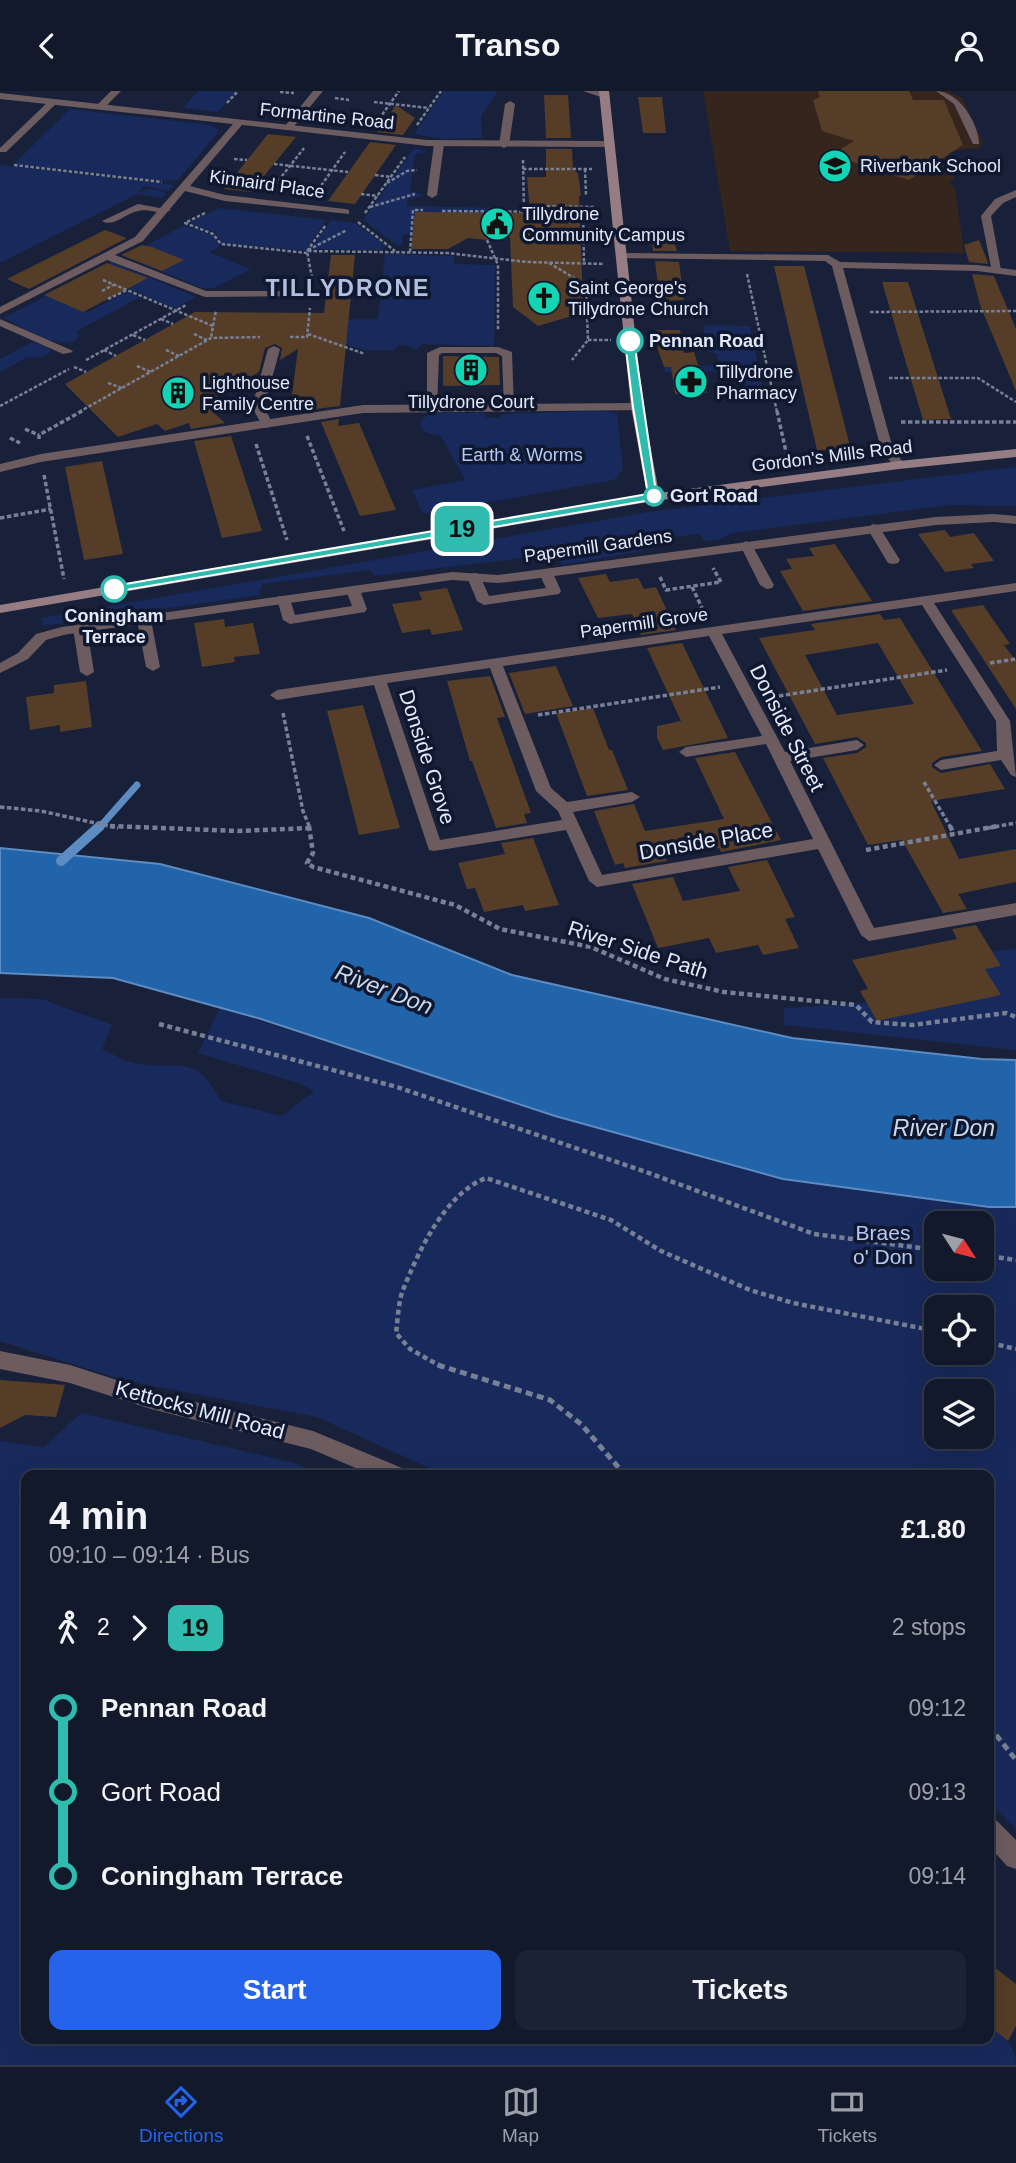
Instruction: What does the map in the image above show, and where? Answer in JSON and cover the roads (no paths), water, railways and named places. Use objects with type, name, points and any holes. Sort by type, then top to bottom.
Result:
[{"type":"main road","points":[[604,93],[637,407],[654,496]]},
{"type":"main road","name":"Gordon's Mills Road","points":[[0,609],[654,496],[1016,453]]},
{"type":"street","points":[[100,107],[116,91]]},
{"type":"street","points":[[288,128],[318,91]]},
{"type":"street","points":[[588,91],[604,93]]},
{"type":"street","points":[[941,91],[958,103],[976,142]]},
{"type":"street","name":"Formartine Road","points":[[0,96],[365,137],[413,138],[439,144],[523,145],[535,148],[610,144]]},
{"type":"street","points":[[3,150],[53,102]]},
{"type":"street","points":[[504,145],[510,104]]},
{"type":"street","points":[[0,310],[139,239],[240,123]]},
{"type":"street","points":[[432,195],[439,144]]},
{"type":"street","name":"Kinnaird Place","points":[[185,187],[225,198],[345,212]]},
{"type":"street","points":[[996,270],[986,216],[999,201],[1016,193]]},
{"type":"street","points":[[107,221],[138,207],[166,210]]},
{"type":"street","points":[[107,256],[205,294],[308,290]]},
{"type":"street","points":[[622,260],[828,258],[837,265],[996,270],[1016,273]]},
{"type":"street","points":[[837,265],[887,449],[899,465]]},
{"type":"street","points":[[0,323],[67,352]]},
{"type":"street","points":[[267,425],[258,407],[274,349]]},
{"type":"street","points":[[431,408],[433,353],[440,350],[498,350],[508,354],[510,407]]},
{"type":"street","points":[[0,468],[41,458],[363,409],[637,407]]},
{"type":"street","name":"Papermill Gardens","points":[[0,669],[23,656],[41,637],[80,628],[452,576],[498,579],[957,518],[1016,520]]},
{"type":"street","points":[[873,528],[893,560]]},
{"type":"street","points":[[746,545],[767,585]]},
{"type":"street","points":[[474,577],[484,601],[554,591],[546,573]]},
{"type":"street","name":"Papermill Grove","points":[[277,695],[1016,587]]},
{"type":"street","points":[[284,599],[290,620],[360,609],[353,590]]},
{"type":"street","points":[[926,601],[968,666],[1009,720],[1005,755],[1016,772]]},
{"type":"street","points":[[144,620],[152,667]]},
{"type":"street","points":[[80,628],[87,672]]},
{"type":"street","name":"Donside Street","points":[[714,633],[771,739],[869,935],[1016,909]]},
{"type":"street","points":[[495,664],[544,791],[564,808],[571,824]]},
{"type":"street","name":"Donside Grove","points":[[379,680],[434,846],[571,824]]},
{"type":"street","points":[[686,752],[771,739]]},
{"type":"street","points":[[780,758],[857,745]]},
{"type":"street","points":[[940,765],[1005,755]]},
{"type":"street","points":[[564,808],[632,797]]},
{"type":"street","name":"Donside Place","points":[[571,824],[597,881],[821,843]]},
{"type":"street","name":"Kettocks Mill Road","points":[[0,1360],[70,1374],[151,1400],[313,1440],[383,1470]]},
{"type":"street","points":[[994,1834],[1016,1857]]},
{"type":"water","name":"River Don","points":[[0,848],[160,864],[369,918],[512,975],[792,1038],[982,1059],[1016,1060],[1016,1207],[989,1207],[783,1179],[555,1116],[261,1019],[113,978],[0,973]]},
{"type":"waterway","points":[[99,828],[137,785]]},
{"type":"waterway","points":[[61,861],[100,826]]},
{"type":"place","name":"Riverbank School","points":[[835,166]]},
{"type":"place","name":"Tillydrone Community Campus","points":[[497,224]]},
{"type":"place","name":"Saint George's Tillydrone Church","points":[[544,298]]},
{"type":"place","name":"Pennan Road","points":[[630,341]]},
{"type":"place","name":"Tillydrone Court","points":[[471,370]]},
{"type":"place","name":"Tillydrone Pharmacy","points":[[691,382]]},
{"type":"place","name":"Lighthouse Family Centre","points":[[178,393]]},
{"type":"place","name":"Gort Road","points":[[654,496]]},
{"type":"place","name":"Coningham Terrace","points":[[114,589]]},
{"type":"district","name":"TILLYDRONE","points":[[348,288]]},
{"type":"park label","name":"Earth & Worms","points":[[522,455]]},
{"type":"park label","name":"Braes o' Don","points":[[883,1245]]}]
